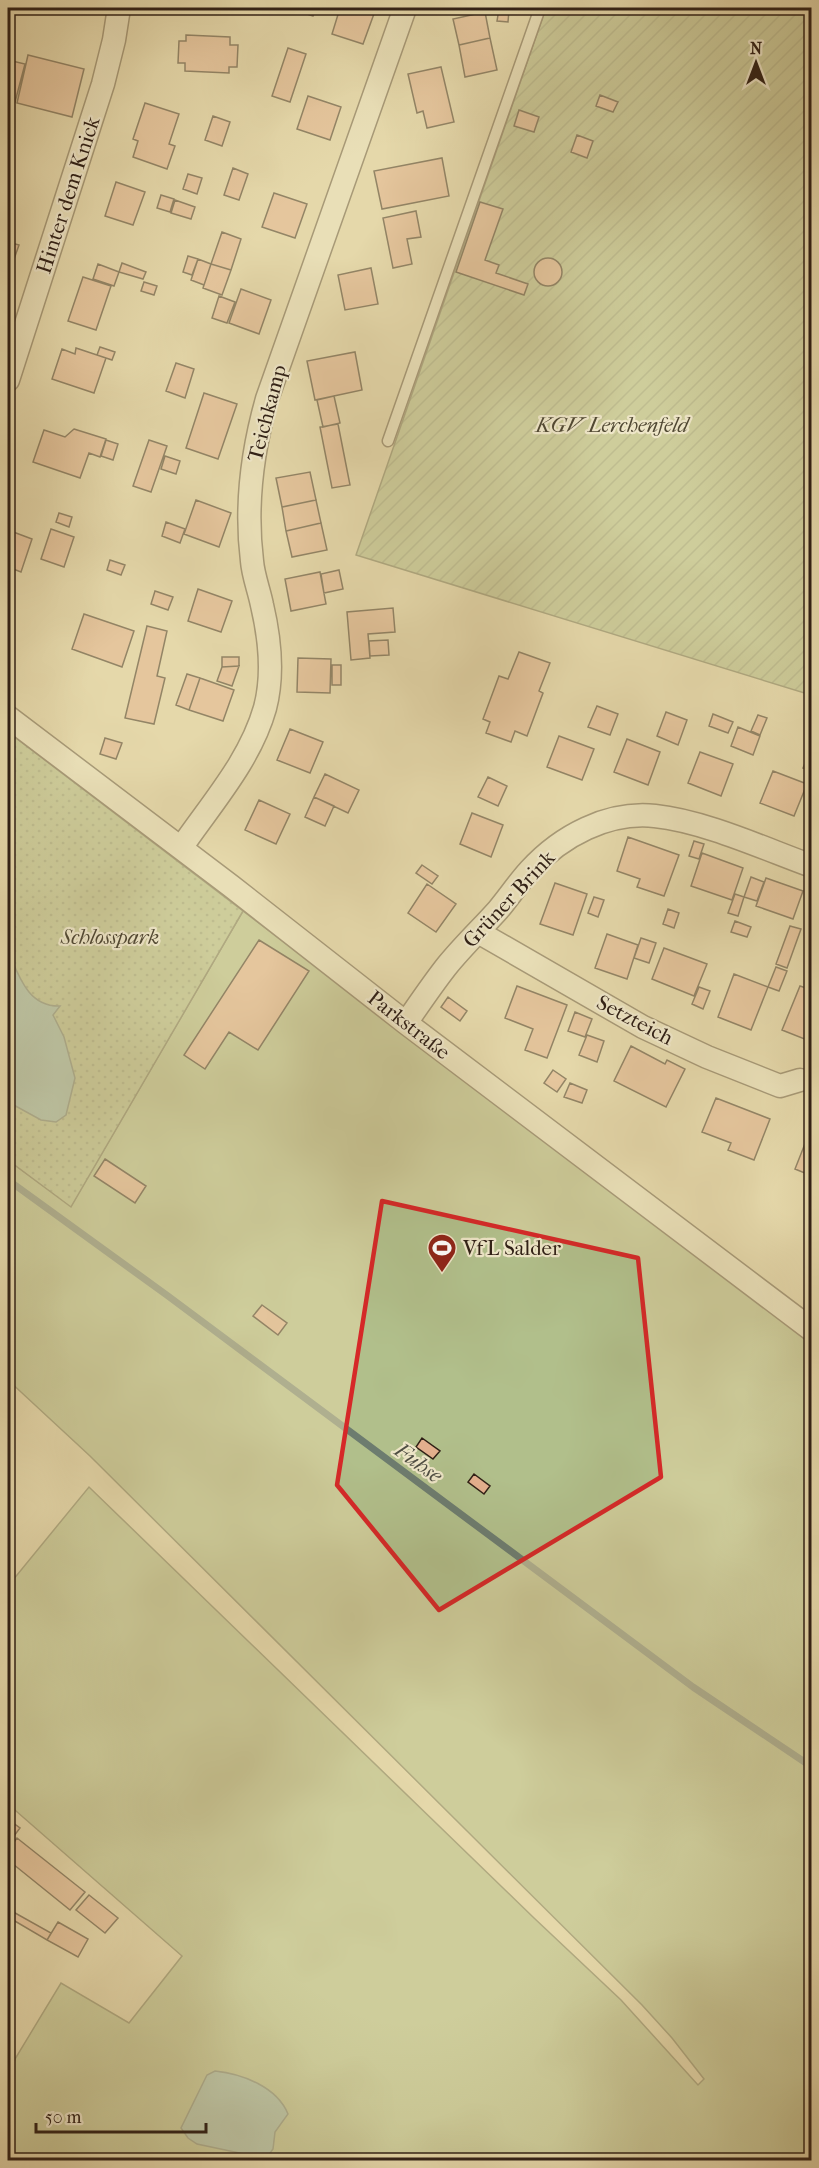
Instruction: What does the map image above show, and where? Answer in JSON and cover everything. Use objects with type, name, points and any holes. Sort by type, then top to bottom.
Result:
[{"type":"street","name":"Hinter dem Knick","points":[[8,380],[104,84],[119,8]]},
{"type":"street","name":"Teichkamp","points":[[181,849],[244,757],[256,735],[265,707],[271,657],[263,608],[252,564],[249,535],[254,449],[267,399],[405,8]]},
{"type":"street","name":"Parkstraße","points":[[8,717],[406,1023],[812,1330]]},
{"type":"street","name":"Grüner Brink","points":[[406,1023],[447,966],[530,870],[552,849],[575,834],[626,816],[654,816],[684,820],[812,866]]},
{"type":"street","name":"Setzteich","points":[[478,932],[643,1027],[707,1057],[780,1086],[800,1080]]},
{"type":"lane","points":[[388,441],[540,8]]},
{"type":"highlighted area","points":[[382,1201],[638,1258],[661,1477],[439,1610],[337,1485]]},
{"type":"green space","name":"KGV Lerchenfeld","points":[[546,8],[811,8],[811,695],[356,555]]},
{"type":"green space","name":"Schlosspark","points":[[8,732],[243,911],[71,1207],[8,1160]]},
{"type":"green space","points":[[243,911],[811,1339],[811,2160],[8,2160],[8,2086],[15,2059],[61,1983],[129,2023],[182,1956],[8,1804],[8,1586],[89,1487],[621,2000],[698,2085],[704,2079],[672,2038],[642,2005],[90,1456],[8,1380],[8,1160],[71,1206]]},
{"type":"shaded area","points":[[8,951],[21,980],[32,996],[49,1005],[60,1006],[53,1015],[64,1037],[75,1078],[66,1115],[56,1122],[41,1120],[10,1103],[8,1090]]},
{"type":"shaded area","points":[[215,2071],[237,2075],[258,2084],[276,2096],[283,2105],[288,2114],[275,2132],[273,2149],[268,2156],[263,2158],[197,2144],[188,2138],[181,2128],[207,2075]]},
{"type":"building","points":[[303,8],[316,8],[313,16],[301,12]]},
{"type":"building","points":[[340,8],[363,8],[375,11],[363,44],[332,34]]},
{"type":"building","points":[[499,9],[509,10],[508,22],[497,21]]},
{"type":"building","points":[[485,12],[490,38],[459,45],[453,19]]},
{"type":"building","points":[[186,35],[230,37],[230,45],[238,45],[237,67],[229,67],[229,73],[185,71],[185,63],[178,63],[179,41],[186,41]]},
{"type":"building","points":[[490,38],[497,70],[465,77],[459,45]]},
{"type":"building","points":[[288,48],[306,54],[290,102],[272,96]]},
{"type":"building","points":[[28,55],[84,69],[72,117],[17,103]]},
{"type":"building","points":[[8,60],[25,64],[15,102],[8,100]]},
{"type":"building","points":[[441,67],[454,122],[427,128],[423,111],[417,113],[408,74]]},
{"type":"building","points":[[600,95],[618,102],[613,112],[596,106]]},
{"type":"building","points":[[308,96],[341,107],[330,140],[297,129]]},
{"type":"building","points":[[145,103],[179,114],[169,144],[175,146],[167,169],[133,157],[138,141],[133,139]]},
{"type":"building","points":[[519,110],[539,117],[534,132],[514,126]]},
{"type":"building","points":[[213,116],[230,122],[222,146],[205,140]]},
{"type":"building","points":[[577,135],[593,141],[587,158],[571,152]]},
{"type":"building","points":[[442,158],[449,196],[382,209],[374,171]]},
{"type":"building","points":[[233,168],[248,174],[239,200],[224,195]]},
{"type":"building","points":[[188,174],[202,178],[197,194],[183,189]]},
{"type":"building","points":[[116,182],[145,192],[133,225],[105,216]]},
{"type":"building","points":[[274,193],[307,204],[295,238],[262,227]]},
{"type":"building","points":[[161,195],[174,199],[170,212],[157,208]]},
{"type":"building","points":[[175,200],[195,207],[191,219],[171,213]]},
{"type":"building","points":[[480,202],[503,209],[485,260],[499,265],[496,273],[528,284],[524,295],[456,272]]},
{"type":"building","points":[[416,211],[421,237],[407,239],[412,264],[393,268],[383,218]]},
{"type":"building","points":[[222,232],[241,239],[231,270],[211,264]]},
{"type":"building","points":[[8,242],[19,245],[8,276]]},
{"type":"building","points":[[188,256],[198,259],[192,275],[183,272]]},
{"type":"building","points":[[548,258],[558,262],[562,272],[558,282],[548,286],[538,282],[534,272],[538,262]]},
{"type":"building","points":[[198,259],[211,264],[204,285],[191,280]]},
{"type":"building","points":[[122,263],[146,272],[143,279],[119,272]]},
{"type":"building","points":[[98,264],[119,272],[114,286],[93,279]]},
{"type":"building","points":[[211,264],[231,270],[222,295],[203,288]]},
{"type":"building","points":[[371,268],[378,304],[345,310],[338,275]]},
{"type":"building","points":[[83,277],[111,286],[96,330],[68,321]]},
{"type":"building","points":[[144,282],[157,286],[154,295],[141,291]]},
{"type":"building","points":[[241,289],[271,300],[259,334],[229,323]]},
{"type":"building","points":[[219,296],[235,302],[227,323],[212,318]]},
{"type":"building","points":[[100,347],[115,352],[112,360],[97,355]]},
{"type":"building","points":[[76,348],[106,358],[94,393],[52,379],[62,349],[75,354]]},
{"type":"building","points":[[355,352],[362,390],[315,400],[307,361]]},
{"type":"building","points":[[176,363],[194,369],[185,398],[166,391]]},
{"type":"building","points":[[204,393],[237,404],[218,459],[186,448]]},
{"type":"building","points":[[334,396],[340,423],[323,427],[317,400]]},
{"type":"building","points":[[338,424],[350,485],[332,488],[320,427]]},
{"type":"building","points":[[74,429],[106,439],[100,457],[89,453],[80,478],[33,462],[44,430],[65,437]]},
{"type":"building","points":[[106,440],[118,444],[113,460],[101,456]]},
{"type":"building","points":[[149,440],[167,446],[151,492],[133,486]]},
{"type":"building","points":[[165,456],[180,461],[176,474],[161,469]]},
{"type":"building","points":[[310,472],[316,500],[282,507],[276,478]]},
{"type":"building","points":[[196,500],[231,513],[219,547],[184,534]]},
{"type":"building","points":[[316,500],[321,523],[286,531],[282,507]]},
{"type":"building","points":[[59,513],[72,517],[69,527],[56,522]]},
{"type":"building","points":[[166,522],[185,529],[180,543],[162,536]]},
{"type":"building","points":[[321,523],[327,550],[292,557],[286,531]]},
{"type":"building","points":[[51,529],[74,537],[64,567],[41,559]]},
{"type":"building","points":[[8,530],[32,539],[21,572],[8,567]]},
{"type":"building","points":[[110,560],[125,565],[121,575],[107,570]]},
{"type":"building","points":[[339,570],[343,589],[324,593],[321,574]]},
{"type":"building","points":[[320,572],[326,604],[291,611],[285,579]]},
{"type":"building","points":[[198,589],[232,601],[221,632],[188,621]]},
{"type":"building","points":[[155,591],[173,597],[168,610],[151,604]]},
{"type":"building","points":[[393,608],[395,632],[368,634],[370,658],[351,660],[347,612]]},
{"type":"building","points":[[84,614],[134,631],[122,667],[72,649]]},
{"type":"building","points":[[147,626],[167,631],[157,676],[165,678],[154,724],[125,718]]},
{"type":"building","points":[[388,640],[389,655],[370,656],[369,641]]},
{"type":"building","points":[[519,652],[550,663],[539,691],[543,693],[527,736],[515,731],[511,742],[486,733],[490,722],[483,719],[499,676],[508,679]]},
{"type":"building","points":[[222,657],[239,657],[239,666],[222,667]]},
{"type":"building","points":[[298,658],[331,659],[330,693],[297,692]]},
{"type":"building","points":[[332,665],[341,665],[341,685],[332,685]]},
{"type":"building","points":[[239,666],[232,686],[217,681],[222,667]]},
{"type":"building","points":[[187,674],[200,678],[189,710],[176,705]]},
{"type":"building","points":[[200,678],[234,690],[223,721],[189,710]]},
{"type":"building","points":[[597,706],[618,714],[610,735],[588,727]]},
{"type":"building","points":[[666,712],[687,720],[678,745],[657,736]]},
{"type":"building","points":[[713,714],[733,722],[728,733],[709,726]]},
{"type":"building","points":[[758,715],[767,718],[760,735],[751,731]]},
{"type":"building","points":[[738,727],[760,736],[753,755],[731,746]]},
{"type":"building","points":[[290,729],[323,742],[310,773],[277,760]]},
{"type":"building","points":[[559,736],[594,749],[582,780],[547,767]]},
{"type":"building","points":[[105,738],[122,743],[116,759],[100,754]]},
{"type":"building","points":[[627,739],[660,752],[648,785],[614,772]]},
{"type":"building","points":[[812,749],[812,771],[803,768]]},
{"type":"building","points":[[700,752],[733,764],[721,796],[688,783]]},
{"type":"building","points":[[773,771],[807,784],[794,816],[760,803]]},
{"type":"building","points":[[325,774],[359,790],[348,813],[314,797]]},
{"type":"building","points":[[488,777],[507,786],[498,806],[478,797]]},
{"type":"building","points":[[314,797],[334,806],[325,826],[305,817]]},
{"type":"building","points":[[259,800],[290,814],[276,844],[245,830]]},
{"type":"building","points":[[472,813],[503,825],[491,857],[460,844]]},
{"type":"building","points":[[628,837],[679,855],[664,896],[637,887],[640,879],[617,871]]},
{"type":"building","points":[[694,841],[704,844],[699,859],[689,856]]},
{"type":"building","points":[[702,853],[743,868],[732,900],[691,886]]},
{"type":"building","points":[[422,865],[438,876],[432,884],[416,873]]},
{"type":"building","points":[[751,877],[764,882],[757,901],[744,897]]},
{"type":"building","points":[[766,878],[803,891],[793,919],[756,906]]},
{"type":"building","points":[[555,883],[587,894],[573,935],[540,924]]},
{"type":"building","points":[[427,884],[456,904],[436,932],[408,913]]},
{"type":"building","points":[[735,894],[744,897],[738,916],[728,913]]},
{"type":"building","points":[[594,897],[604,900],[598,917],[588,913]]},
{"type":"building","points":[[668,909],[679,913],[674,928],[663,924]]},
{"type":"building","points":[[735,921],[751,927],[747,937],[731,932]]},
{"type":"building","points":[[790,926],[801,929],[787,968],[776,964]]},
{"type":"building","points":[[607,934],[638,945],[627,979],[595,968]]},
{"type":"building","points":[[641,938],[656,943],[649,963],[634,958]]},
{"type":"building","points":[[259,940],[309,971],[258,1050],[229,1032],[205,1069],[184,1055]]},
{"type":"building","points":[[664,948],[707,964],[694,996],[652,979]]},
{"type":"building","points":[[776,967],[787,971],[779,991],[768,987]]},
{"type":"building","points":[[734,974],[768,987],[751,1030],[718,1017]]},
{"type":"building","points":[[517,986],[567,1005],[547,1058],[525,1050],[533,1029],[505,1018]]},
{"type":"building","points":[[800,986],[812,990],[812,1042],[782,1030]]},
{"type":"building","points":[[699,987],[710,991],[703,1009],[692,1004]]},
{"type":"building","points":[[448,997],[467,1011],[460,1021],[441,1007]]},
{"type":"building","points":[[575,1012],[592,1019],[585,1037],[568,1031]]},
{"type":"building","points":[[587,1035],[604,1041],[597,1062],[579,1055]]},
{"type":"building","points":[[631,1046],[665,1064],[667,1060],[685,1069],[666,1107],[614,1081]]},
{"type":"building","points":[[553,1070],[566,1079],[557,1092],[544,1083]]},
{"type":"building","points":[[570,1083],[587,1090],[582,1103],[564,1097]]},
{"type":"building","points":[[716,1098],[770,1119],[754,1160],[728,1150],[731,1143],[702,1132]]},
{"type":"building","points":[[810,1131],[812,1131],[812,1176],[795,1169]]},
{"type":"building","points":[[105,1159],[146,1186],[135,1203],[94,1176]]},
{"type":"building","points":[[262,1305],[287,1323],[278,1335],[253,1316]]},
{"type":"building","points":[[422,1438],[440,1451],[433,1459],[416,1447]]},
{"type":"building","points":[[474,1474],[490,1486],[484,1494],[468,1482]]},
{"type":"building","points":[[9,1820],[20,1828],[8,1844],[8,1823]]},
{"type":"building","points":[[17,1838],[85,1892],[70,1910],[8,1860],[8,1850]]},
{"type":"building","points":[[89,1895],[118,1918],[105,1933],[76,1910]]},
{"type":"building","points":[[8,1909],[51,1933],[47,1940],[8,1917]]},
{"type":"building","points":[[58,1922],[88,1939],[78,1957],[47,1940]]},
{"type":"waterway","name":"Fuhse","points":[[8,1180],[168,1296],[693,1687],[812,1767]]},
{"type":"place","name":"VfL Salder","points":[[442,1274]]}]
